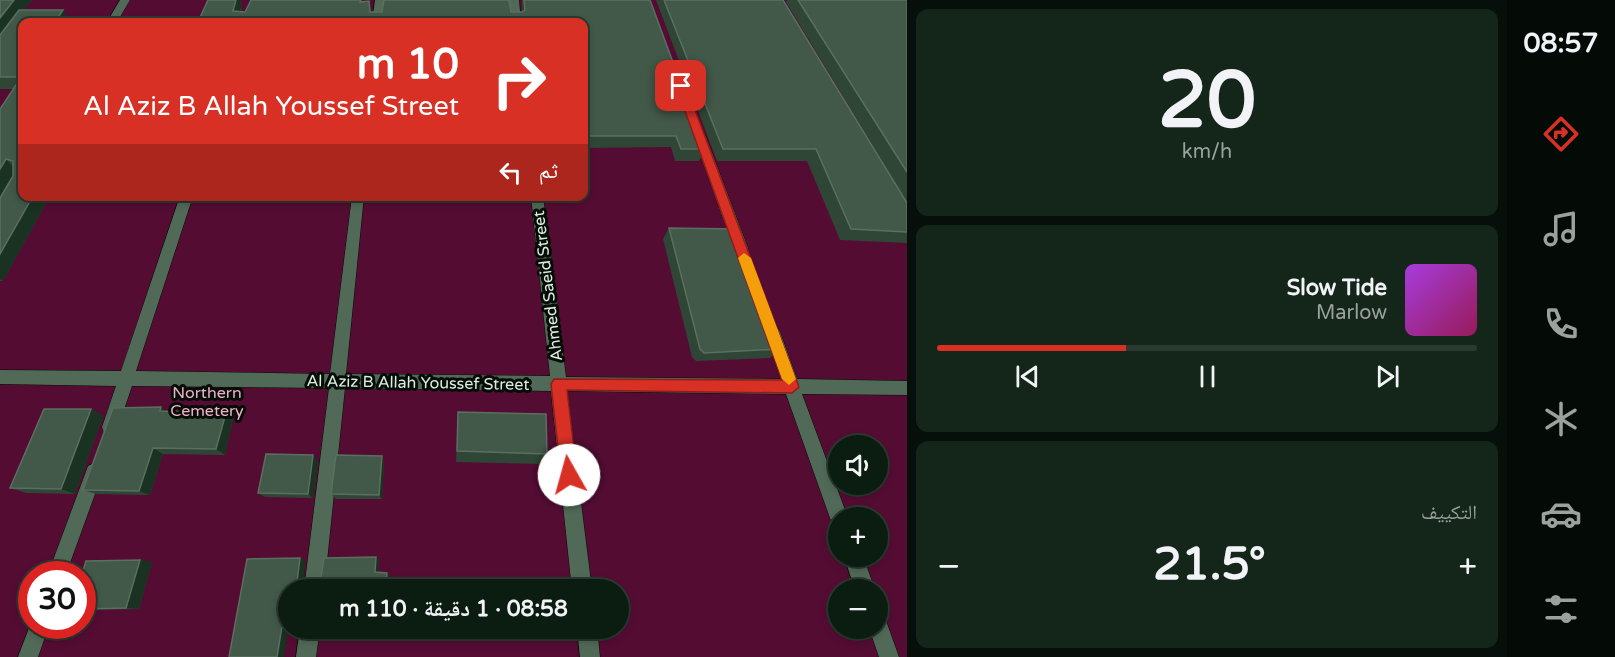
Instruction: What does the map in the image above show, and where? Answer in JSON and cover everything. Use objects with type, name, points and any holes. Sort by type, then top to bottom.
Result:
[{"type":"street","points":[[114,18],[125,0]]},
{"type":"street","points":[[378,18],[380,0]]},
{"type":"street","points":[[514,0],[516,18]]},
{"type":"street","points":[[694,122],[747,265]]},
{"type":"street","points":[[62,561],[127,378],[185,201]]},
{"type":"street","points":[[315,579],[357,201]]},
{"type":"street","name":"Ahmed Saeid Street","points":[[538,201],[581,579]]},
{"type":"street","points":[[767,320],[835,507]]},
{"type":"street","name":"Al Aziz B Allah Youssef Street","points":[[0,377],[907,388]]},
{"type":"street","points":[[28,657],[34,639]]},
{"type":"street","points":[[306,657],[308,639]]},
{"type":"street","points":[[588,639],[590,657]]},
{"type":"street","points":[[883,639],[889,657]]},
{"type":"green space","name":"Northern Cemetery","points":[[0,0],[907,0],[907,657],[0,657]]},
{"type":"building","points":[[0,0],[14,0],[0,18]]},
{"type":"building","points":[[208,0],[236,0],[233,11],[245,12],[251,0],[361,0],[360,2],[369,1],[370,12],[382,12],[384,0],[509,0],[511,12],[522,12],[525,10],[524,0],[650,0],[705,149],[681,149],[676,136],[588,136],[588,18],[200,18]]},
{"type":"building","points":[[664,0],[783,0],[907,203],[907,232],[851,229],[816,149],[723,149]]},
{"type":"building","points":[[798,0],[907,0],[907,172]]},
{"type":"building","points":[[19,10],[63,10],[58,18],[18,18],[17,77],[0,77],[0,35]]},
{"type":"building","points":[[18,82],[18,201],[30,201],[0,254],[0,198],[13,176],[13,161],[6,159],[0,169],[0,109]]},
{"type":"building","points":[[669,228],[735,229],[780,349],[704,353],[700,349]]},
{"type":"building","points":[[161,407],[160,411],[226,413],[216,449],[153,448],[139,491],[83,490],[113,408]]},
{"type":"building","points":[[44,409],[91,409],[61,489],[10,488]]},
{"type":"building","points":[[458,412],[546,414],[547,454],[457,451]]},
{"type":"building","points":[[266,454],[313,455],[308,494],[258,493]]},
{"type":"building","points":[[336,455],[382,456],[379,495],[331,494]]},
{"type":"building","points":[[376,557],[375,572],[387,573],[387,579],[321,579],[324,558]]},
{"type":"building","points":[[300,558],[297,579],[278,579],[278,639],[280,639],[277,657],[229,657],[247,559]]},
{"type":"building","points":[[140,560],[126,608],[96,609],[96,561],[86,561]]},
{"type":"slow traffic","points":[[744,258],[789,379]]},
{"type":"route","points":[[569,475],[559,384],[792,387],[681,86]]}]
